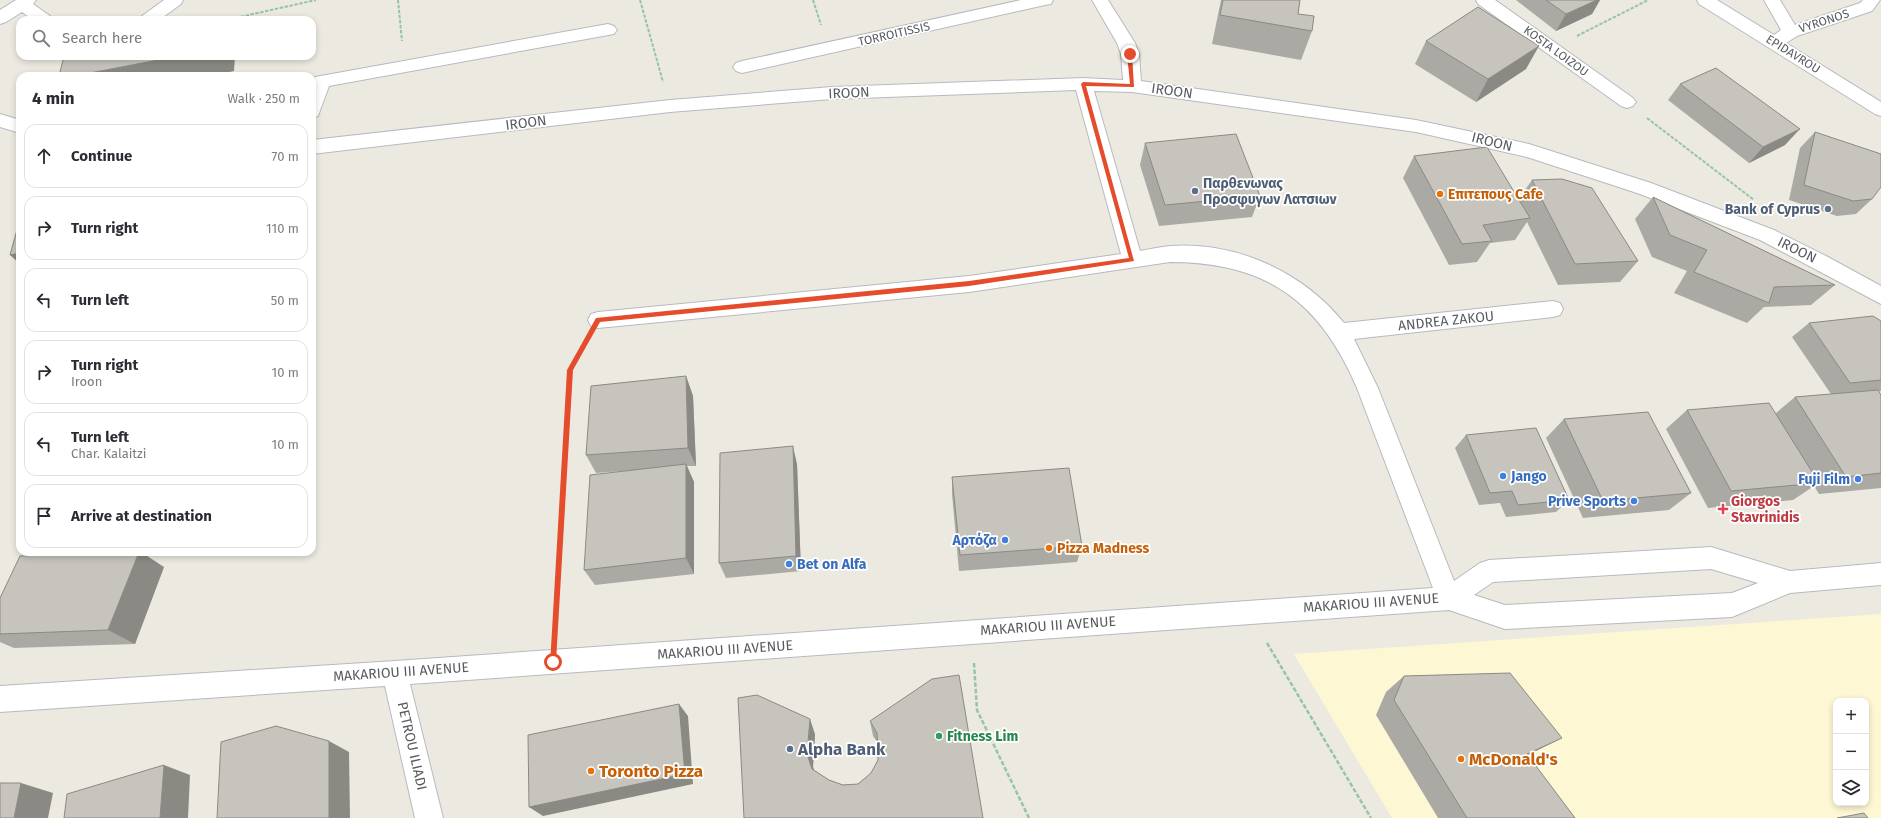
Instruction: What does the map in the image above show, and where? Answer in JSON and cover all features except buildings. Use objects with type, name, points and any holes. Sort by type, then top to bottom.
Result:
[{"type":"street","points":[[153,16],[174,0]]},
{"type":"street","name":"TORROITISSIS","points":[[742,67],[1045,0]]},
{"type":"street","points":[[1100,0],[1126,43],[1130,54],[1132,86]]},
{"type":"street","name":"KOSTA LOIZOU","points":[[1484,0],[1627,102]]},
{"type":"street","name":"EPIDAVROU","points":[[1705,0],[1775,42],[1881,110]]},
{"type":"street","points":[[1772,0],[1791,32]]},
{"type":"street","name":"VYRONOS","points":[[1775,42],[1791,32],[1866,7],[1872,0]]},
{"type":"street","points":[[0,18],[25,2],[40,16]]},
{"type":"street","points":[[316,98],[321,81],[608,30]]},
{"type":"street","points":[[1083,84],[1132,259]]},
{"type":"street","name":"IROON","points":[[316,147],[670,106],[832,93],[1083,84],[1132,86],[1401,124],[1476,138],[1580,167],[1704,210],[1756,231],[1821,262],[1878,286]]},
{"type":"street","points":[[0,120],[16,126]]},
{"type":"street","points":[[598,320],[969,284],[1132,259],[1188,253],[1229,258],[1268,273],[1300,291],[1316,305],[1339,332],[1360,371],[1449,598]]},
{"type":"street","name":"ANDREA ZAKOU","points":[[1339,332],[1553,309]]},
{"type":"street","name":"MAKARIOU III AVENUE","points":[[1449,598],[1489,571],[1710,558],[1790,582]]},
{"type":"street","name":"MAKARIOU III AVENUE","points":[[0,698],[395,673],[1449,598],[1504,617],[1732,605],[1790,582],[1881,574]]},
{"type":"street","name":"PETROU ILIADI","points":[[395,673],[429,818]]},
{"type":"path","points":[[244,16],[316,0]]},
{"type":"path","points":[[398,0],[404,66]]},
{"type":"path","points":[[640,0],[670,106]]},
{"type":"path","points":[[1552,48],[1648,0]]},
{"type":"path","points":[[1627,102],[1769,212],[1756,231]]},
{"type":"path","points":[[553,662],[570,370],[598,320]]},
{"type":"path","points":[[1249,612],[1371,818]]},
{"type":"path","points":[[972,632],[977,710],[1029,818]]},
{"type":"shaded area","points":[[1881,614],[1881,818],[1392,818],[1294,654]]},
{"type":"place","name":"Παρθενωνας Προσφυγων Λατσιων","points":[[1195,191]]},
{"type":"place","name":"Επιτεπους Cafe","points":[[1440,194]]},
{"type":"place","name":"Bank of Cyprus","points":[[1828,209]]},
{"type":"place","name":"Jango","points":[[1503,476]]},
{"type":"place","name":"Fuji Film","points":[[1858,479]]},
{"type":"place","name":"Prive Sports","points":[[1634,501]]},
{"type":"place","name":"Giorgos Stavrinidis","points":[[1723,509]]},
{"type":"place","name":"Αρτόζα","points":[[1005,540]]},
{"type":"place","name":"Pizza Madness","points":[[1049,548]]},
{"type":"place","name":"Bet on Alfa","points":[[789,564]]},
{"type":"place","name":"Fitness Lim","points":[[939,736]]},
{"type":"place","name":"Alpha Bank","points":[[790,749]]},
{"type":"place","name":"McDonald's","points":[[1461,759]]},
{"type":"place","name":"Toronto Pizza","points":[[591,771]]},
{"type":"route","points":[[553,662],[570,370],[598,320],[969,284],[1132,259],[1083,84],[1132,86],[1130,54]]}]
